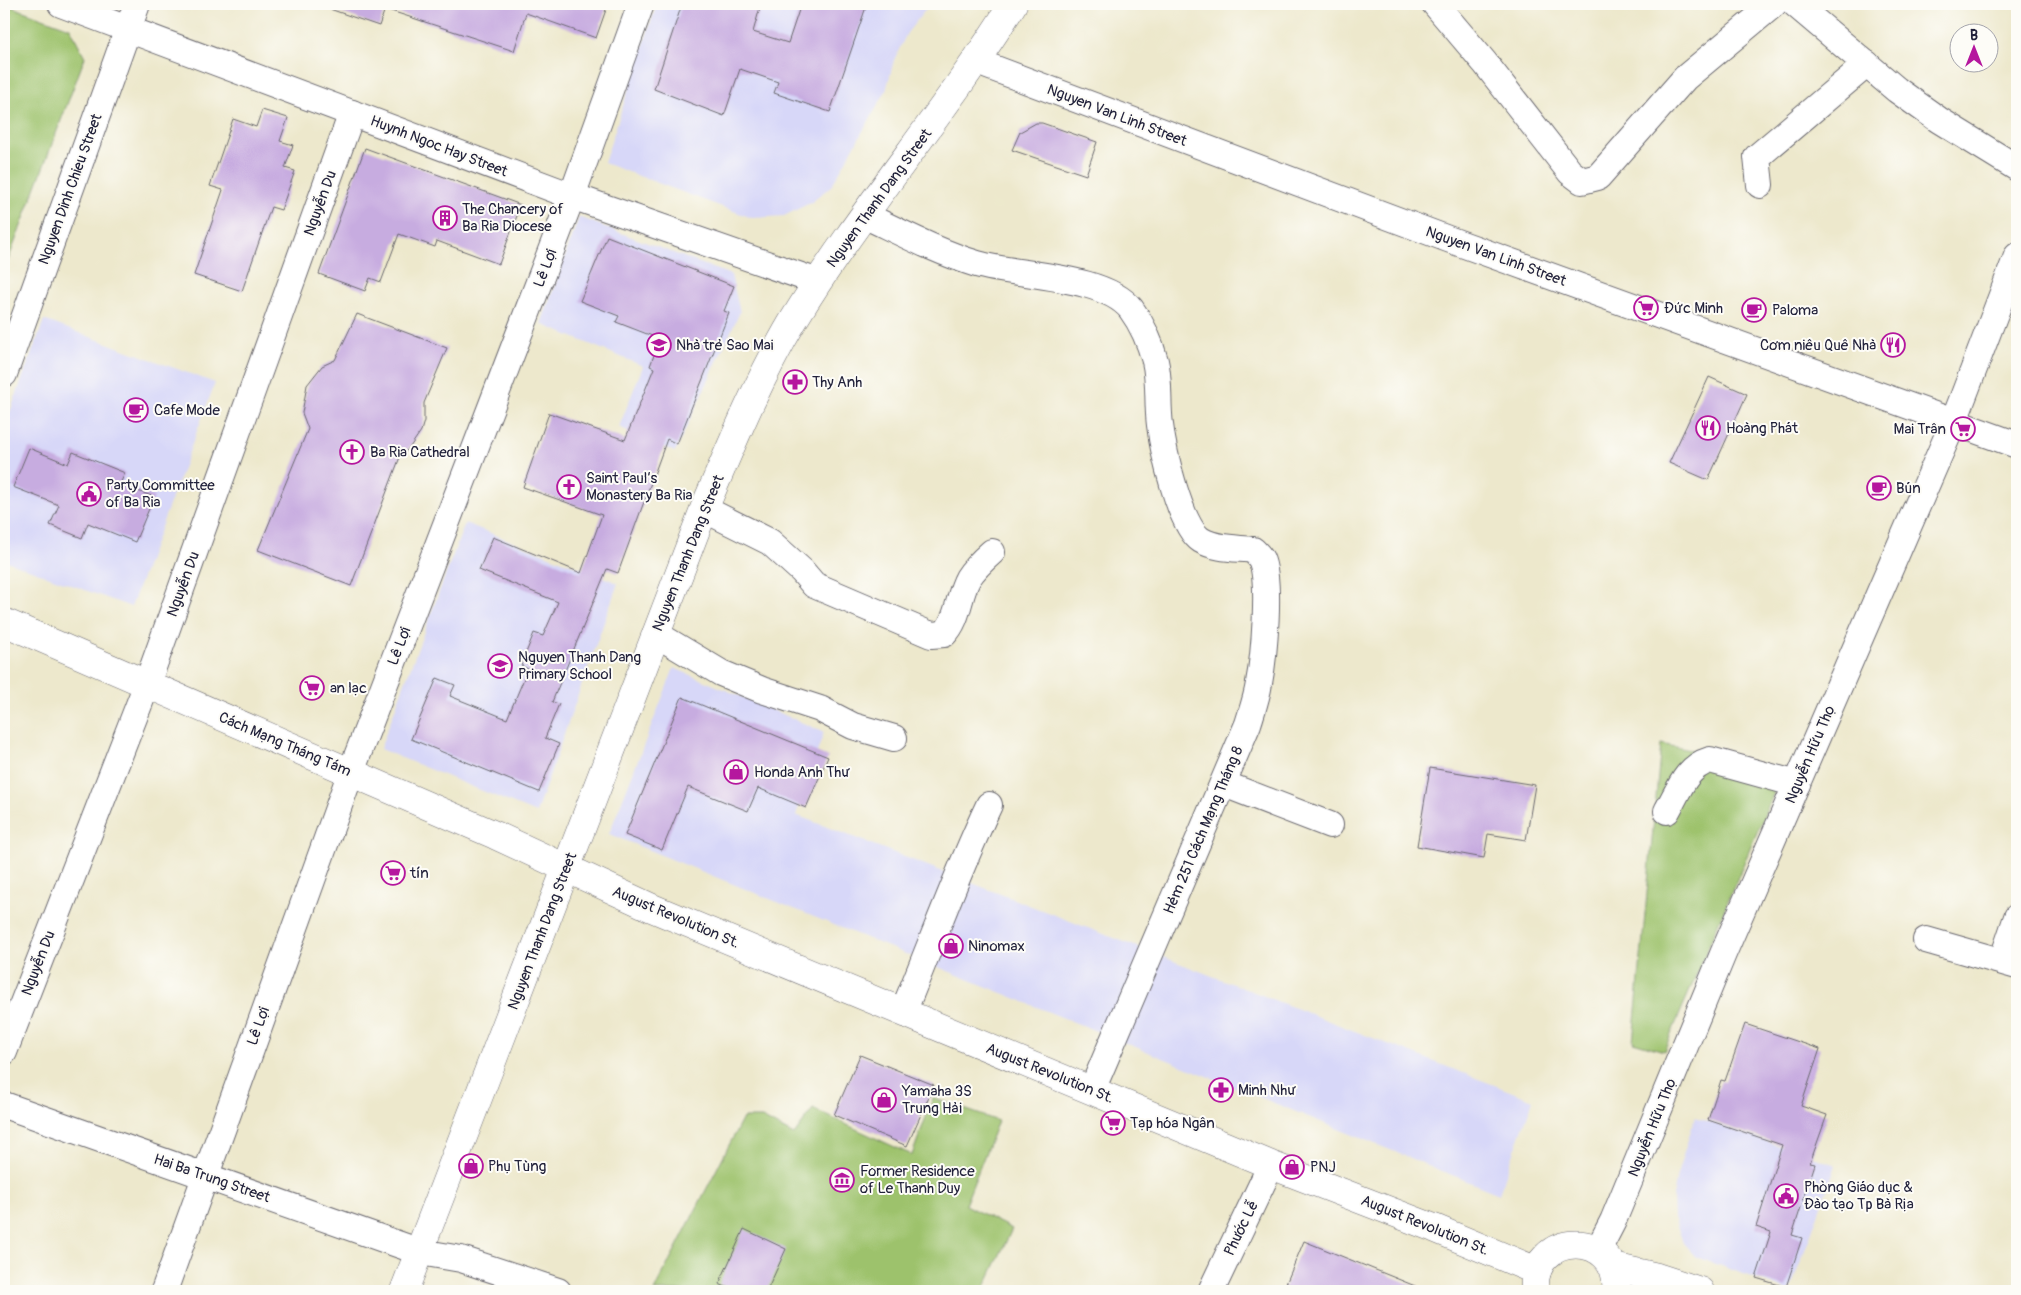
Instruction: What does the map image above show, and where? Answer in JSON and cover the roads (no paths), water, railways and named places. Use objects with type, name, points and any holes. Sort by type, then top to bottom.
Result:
[{"type":"main road","name":"Nguyen Thanh Dang Street","points":[[404,1291],[704,509],[748,408],[792,322],[818,282],[977,62],[1013,4]]},
{"type":"main road","name":"Cách Mạng Tháng Tám","points":[[4,622],[495,835],[566,870]]},
{"type":"main road","name":"August Revolution St.","points":[[566,870],[652,908],[1271,1165],[1434,1228],[1536,1281]]},
{"type":"main road","points":[[1536,1281],[1545,1258],[1557,1248],[1578,1244],[1609,1270],[1657,1277],[1700,1291]]},
{"type":"street","name":"Huynh Ngoc Hay Street","points":[[61,4],[572,196],[818,282]]},
{"type":"street","name":"Nguyen Dinh Chieu Street","points":[[4,374],[137,4]]},
{"type":"street","name":"Lê Lợi","points":[[164,1291],[351,772],[572,196],[640,4]]},
{"type":"street","points":[[1435,4],[1485,63],[1570,172],[1582,181],[1598,177],[1685,78],[1774,4]]},
{"type":"street","points":[[1795,4],[1897,90],[1938,120],[2017,168]]},
{"type":"street","name":"Nguyen Van Linh Street","points":[[977,62],[1448,239],[2017,445]]},
{"type":"street","points":[[1760,185],[1757,157],[1867,64]]},
{"type":"street","name":"Nguyễn Du","points":[[4,1052],[147,684],[352,113]]},
{"type":"street","name":"Hẻm 251 Cách Mạng Tháng 8","points":[[866,216],[950,255],[980,265],[1076,282],[1113,294],[1130,308],[1144,331],[1155,362],[1160,424],[1166,458],[1172,481],[1192,532],[1202,540],[1217,546],[1253,550],[1261,558],[1264,576],[1266,620],[1259,684],[1248,724],[1092,1090]]},
{"type":"street","name":"Nguyễn Hữu Thọ","points":[[1609,1270],[1613,1221],[1797,784],[1954,421],[2017,256]]},
{"type":"street","points":[[704,509],[770,542],[802,570],[814,586],[931,635],[944,634],[952,626],[968,579],[977,565],[992,552]]},
{"type":"street","points":[[656,634],[721,673],[762,690],[820,709],[853,726],[894,738]]},
{"type":"street","points":[[1667,811],[1691,771],[1697,764],[1710,760],[1797,784]]},
{"type":"street","points":[[1224,784],[1330,826]]},
{"type":"street","points":[[903,1012],[932,942],[962,861],[989,804]]},
{"type":"street","points":[[1926,940],[2009,964],[2017,917]]},
{"type":"street","name":"Hai Ba Trung Street","points":[[4,1105],[420,1252],[461,1259],[558,1291]]},
{"type":"street","name":"Phước Lễ","points":[[1211,1291],[1271,1165]]},
{"type":"place","name":"The Chancery of Ba Ria Diocese","points":[[445,218]]},
{"type":"place","name":"Đức Minh","points":[[1646,308]]},
{"type":"place","name":"Paloma","points":[[1754,310]]},
{"type":"place","name":"Nhà trẻ Sao Mai","points":[[659,345]]},
{"type":"place","name":"Cơm niêu Quê Nhà","points":[[1893,345]]},
{"type":"place","name":"Thy Anh","points":[[795,382]]},
{"type":"place","name":"Cafe Mode","points":[[136,410]]},
{"type":"place","name":"Hoàng Phát","points":[[1708,428]]},
{"type":"place","name":"Mai Trân","points":[[1963,429]]},
{"type":"place","name":"Ba Ria Cathedral","points":[[352,452]]},
{"type":"place","name":"Saint Paul’s Monastery Ba Ria","points":[[569,487]]},
{"type":"place","name":"Bún","points":[[1879,488]]},
{"type":"place","name":"Party Committee of Ba Ria","points":[[89,494]]},
{"type":"place","name":"Nguyen Thanh Dang Primary School","points":[[500,666]]},
{"type":"place","name":"an lạc","points":[[312,688]]},
{"type":"place","name":"Honda Anh Thư","points":[[736,772]]},
{"type":"place","name":"tín","points":[[393,873]]},
{"type":"place","name":"Ninomax","points":[[951,946]]},
{"type":"place","name":"Minh Như","points":[[1221,1090]]},
{"type":"place","name":"Yamaha 3S Trung Hải","points":[[884,1100]]},
{"type":"place","name":"Tạp hóa Ngân","points":[[1113,1123]]},
{"type":"place","name":"Phụ Tùng","points":[[471,1166]]},
{"type":"place","name":"PNJ","points":[[1292,1167]]},
{"type":"place","name":"Former Residence of Le Thanh Duy","points":[[842,1180]]},
{"type":"place","name":"Phòng Giáo dục & Đào tạo Tp Bà Rịa","points":[[1786,1196]]}]
